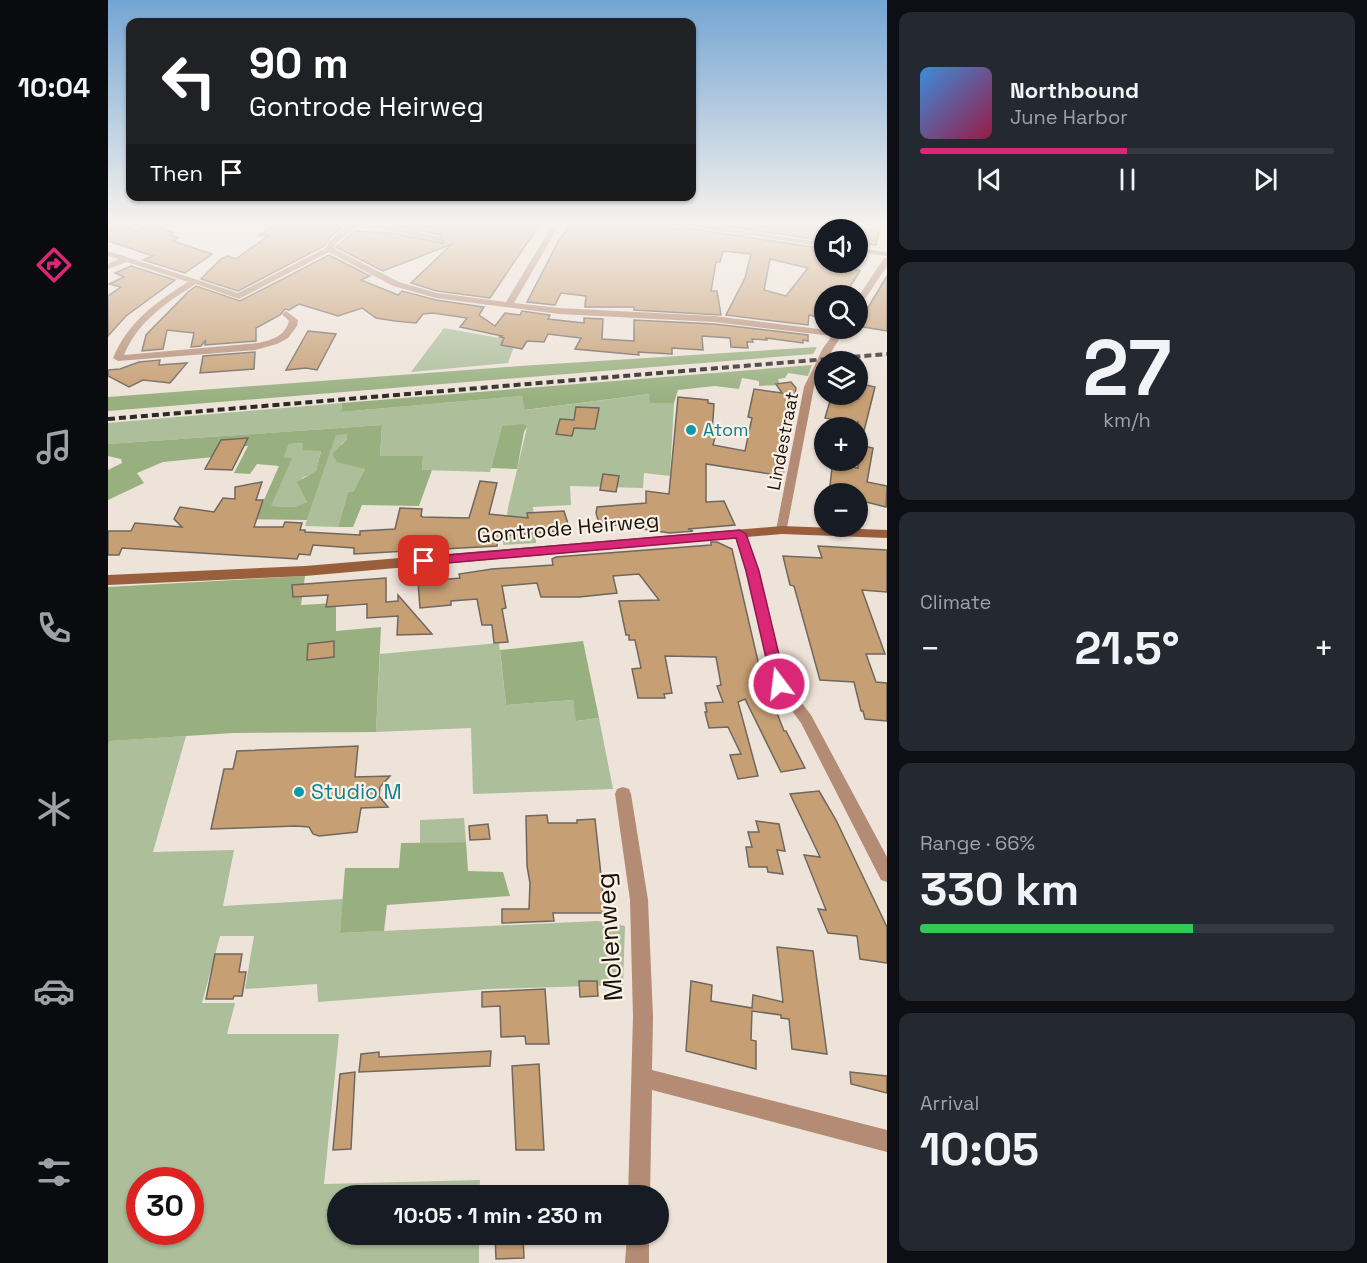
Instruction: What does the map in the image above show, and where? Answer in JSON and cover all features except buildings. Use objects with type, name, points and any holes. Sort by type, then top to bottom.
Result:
[{"type":"street","points":[[191,281],[239,296],[268,281]]},
{"type":"street","points":[[392,281],[404,287],[436,295],[559,311],[714,319],[814,329]]},
{"type":"street","points":[[508,305],[522,281]]},
{"type":"street","points":[[194,282],[161,302],[143,319],[129,334],[118,358],[255,347],[271,343],[282,338],[293,326],[294,320],[286,314]]},
{"type":"street","name":"Lindestraat","points":[[782,530],[809,387],[825,353],[835,339]]},
{"type":"street","name":"Gontrode Heirweg","points":[[108,580],[305,571],[782,530],[887,534]]},
{"type":"street","points":[[740,534],[752,571],[779,684],[806,719],[887,874]]},
{"type":"street","name":"Molenweg","points":[[623,794],[639,900],[643,1017],[639,1185]]},
{"type":"street","points":[[641,1077],[887,1141]]},
{"type":"street","points":[[637,1263],[638,1245]]},
{"type":"green space","points":[[444,328],[516,341],[508,363],[411,372]]},
{"type":"green space","points":[[817,347],[813,354],[108,411],[108,397],[520,366]]},
{"type":"green space","points":[[812,365],[808,376],[788,373],[785,378],[778,379],[780,385],[759,386],[759,381],[742,378],[739,389],[715,386],[678,390],[674,403],[650,403],[649,394],[525,410],[522,396],[341,412],[342,403]]},
{"type":"green space","points":[[650,394],[650,403],[674,403],[670,476],[644,473],[643,488],[570,486],[571,505],[533,507],[536,543],[503,545],[508,508],[527,427],[502,426],[490,472],[422,470],[423,456],[380,456],[382,425],[108,444],[108,423],[342,403],[341,412],[522,396],[526,410]]},
{"type":"green space","points":[[523,424],[527,427],[517,469],[491,468],[502,426]]},
{"type":"green space","points":[[382,425],[380,456],[423,456],[422,470],[432,470],[419,506],[362,505],[353,527],[338,527],[348,492],[353,492],[365,469],[337,462],[332,454],[347,439],[347,434],[336,435],[307,520],[245,519],[253,506],[263,502],[279,466],[257,464],[250,474],[234,473],[248,446],[230,447],[224,456],[163,462],[137,473],[144,483],[108,500],[108,470],[122,463],[121,459],[108,456],[108,444]],"holes":[[[303,443],[302,450],[321,451],[316,471],[297,482],[307,502],[295,507],[271,506],[292,458],[284,457],[289,444]]]},
{"type":"green space","points":[[336,434],[347,434],[347,439],[341,444],[365,469],[353,492],[348,492],[338,527],[305,526]]},
{"type":"green space","points":[[304,443],[302,449],[321,450],[316,472],[302,478],[307,503],[295,507],[270,506],[291,458],[284,457],[289,444]]},
{"type":"green space","points":[[305,576],[301,605],[336,603],[336,631],[381,627],[376,732],[233,733],[110,741],[108,745],[108,587]]},
{"type":"green space","points":[[583,641],[599,718],[576,721],[573,700],[506,705],[500,650]]},
{"type":"green space","points":[[499,643],[506,705],[573,700],[577,721],[599,718],[613,789],[473,794],[471,728],[376,732],[380,654]]},
{"type":"green space","points":[[186,736],[153,852],[234,850],[223,906],[343,899],[340,933],[598,921],[625,926],[623,985],[489,989],[318,1002],[317,984],[245,989],[254,936],[220,936],[202,1003],[235,1003],[227,1034],[339,1034],[324,1184],[480,1180],[480,1185],[327,1185],[327,1245],[479,1245],[479,1263],[108,1263],[108,745],[110,741]]},
{"type":"green space","points":[[464,818],[466,842],[420,843],[420,820]]},
{"type":"green space","points":[[466,842],[468,871],[503,872],[510,896],[387,905],[384,931],[340,933],[345,868],[399,868],[401,843]]},
{"type":"railway","points":[[108,419],[887,354]]},
{"type":"place","name":"Atom","points":[[691,430]]},
{"type":"place","name":"Studio M","points":[[299,792]]},
{"type":"route","points":[[424,561],[740,534],[752,571],[779,684]]}]
